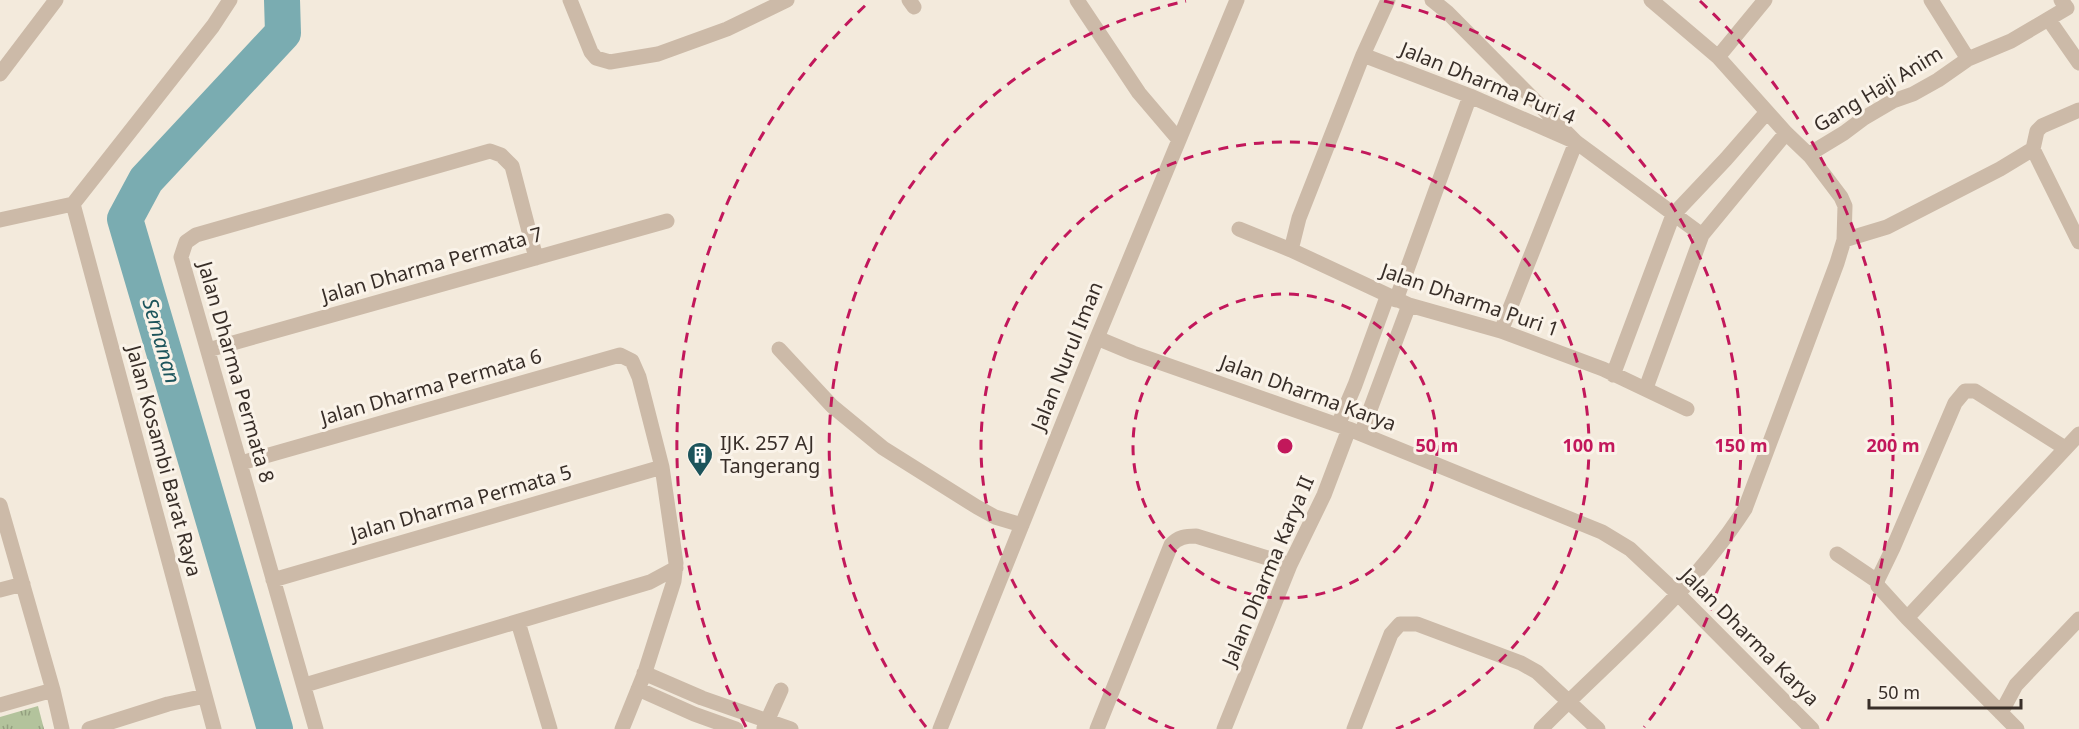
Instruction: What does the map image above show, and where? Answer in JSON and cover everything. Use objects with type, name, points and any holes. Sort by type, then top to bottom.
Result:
[{"type":"street","points":[[0,74],[56,0]]},
{"type":"street","points":[[0,220],[73,204],[213,26],[230,0]]},
{"type":"street","points":[[570,0],[591,52],[596,58],[610,62],[658,54],[727,29],[787,0]]},
{"type":"street","points":[[1077,0],[1139,93],[1179,140]]},
{"type":"street","name":"Jalan Nurul Iman","points":[[940,729],[1096,338],[1237,0]]},
{"type":"street","points":[[1291,250],[1299,218],[1363,55],[1388,0]]},
{"type":"street","points":[[1432,0],[1447,12],[1576,142],[1702,235]]},
{"type":"street","points":[[1541,729],[1679,595],[1726,538],[1744,509],[1844,240],[1845,206],[1841,197],[1810,156],[1786,133],[1718,57],[1651,0]]},
{"type":"street","points":[[1718,57],[1765,0]]},
{"type":"street","name":"Gang Haji Anim","points":[[1931,0],[1968,59]]},
{"type":"street","name":"Gang Haji Anim","points":[[1810,156],[1864,118],[1893,101],[1938,80],[1968,59],[2012,41],[2049,20],[2069,3]]},
{"type":"street","points":[[2049,20],[2079,63]]},
{"type":"street","name":"Jalan Dharma Puri 4","points":[[1363,55],[1470,96],[1576,142],[1501,331]]},
{"type":"street","points":[[1349,429],[1398,301],[1470,96]]},
{"type":"street","points":[[2079,110],[2042,126],[2037,131],[2033,149],[2079,242]]},
{"type":"street","points":[[1613,375],[1673,215],[1767,112]]},
{"type":"street","points":[[1646,388],[1702,235],[1786,133]]},
{"type":"street","points":[[1844,240],[1887,226],[2000,169],[2033,149]]},
{"type":"street","name":"Jalan Dharma Permata 8","points":[[316,729],[181,257],[186,242],[196,235],[490,151],[501,155],[512,166],[536,258]]},
{"type":"street","name":"Jalan Kosambi Barat Raya","points":[[73,204],[214,729]]},
{"type":"street","name":"Jalan Dharma Permata 7","points":[[208,350],[667,221]]},
{"type":"street","name":"Jalan Dharma Puri 1","points":[[1239,229],[1291,250],[1398,301],[1501,331],[1604,369],[1687,409]]},
{"type":"street","points":[[1349,429],[1398,301]]},
{"type":"street","name":"Jalan Dharma Karya","points":[[1096,338],[1349,429],[1602,532],[1630,549],[1812,729]]},
{"type":"street","points":[[779,349],[832,406],[883,448],[995,517],[1022,525]]},
{"type":"street","name":"Jalan Dharma Permata 6","points":[[241,463],[620,355],[632,361],[639,377],[662,467]]},
{"type":"street","points":[[2017,729],[1906,618],[1879,589],[1877,581],[1955,403],[1965,391],[1975,391],[2065,448]]},
{"type":"street","name":"Jalan Dharma Karya II","points":[[1224,729],[1290,565],[1324,495],[1349,429]]},
{"type":"street","points":[[1906,618],[2079,434]]},
{"type":"street","points":[[622,729],[644,673],[674,581],[676,568],[662,467]]},
{"type":"street","name":"Jalan Dharma Permata 5","points":[[273,580],[662,467]]},
{"type":"street","points":[[0,505],[62,729]]},
{"type":"street","points":[[1102,728],[1171,545],[1175,541],[1184,536],[1196,536],[1290,565]]},
{"type":"street","points":[[1837,554],[1877,581]]},
{"type":"street","points":[[305,686],[650,582],[676,568]]},
{"type":"street","points":[[0,590],[23,584]]},
{"type":"street","points":[[2001,713],[2016,686],[2079,619]]},
{"type":"street","points":[[518,622],[550,729]]},
{"type":"street","points":[[1354,729],[1391,634],[1400,624],[1417,624],[1521,663],[1537,672],[1598,729]]},
{"type":"street","points":[[644,673],[765,725],[791,729]]},
{"type":"street","points":[[638,689],[694,714],[736,729]]},
{"type":"street","points":[[0,705],[53,690]]},
{"type":"street","points":[[765,725],[781,690]]},
{"type":"street","points":[[89,729],[168,704],[205,696]]},
{"type":"green space","points":[[38,706],[44,729],[0,729],[0,717]]},
{"type":"waterway","name":"Semanan","points":[[275,729],[125,219],[146,180],[283,33],[282,0]]},
{"type":"place","name":"IJK. 257 AJ Tangerang","points":[[700,478]]}]
